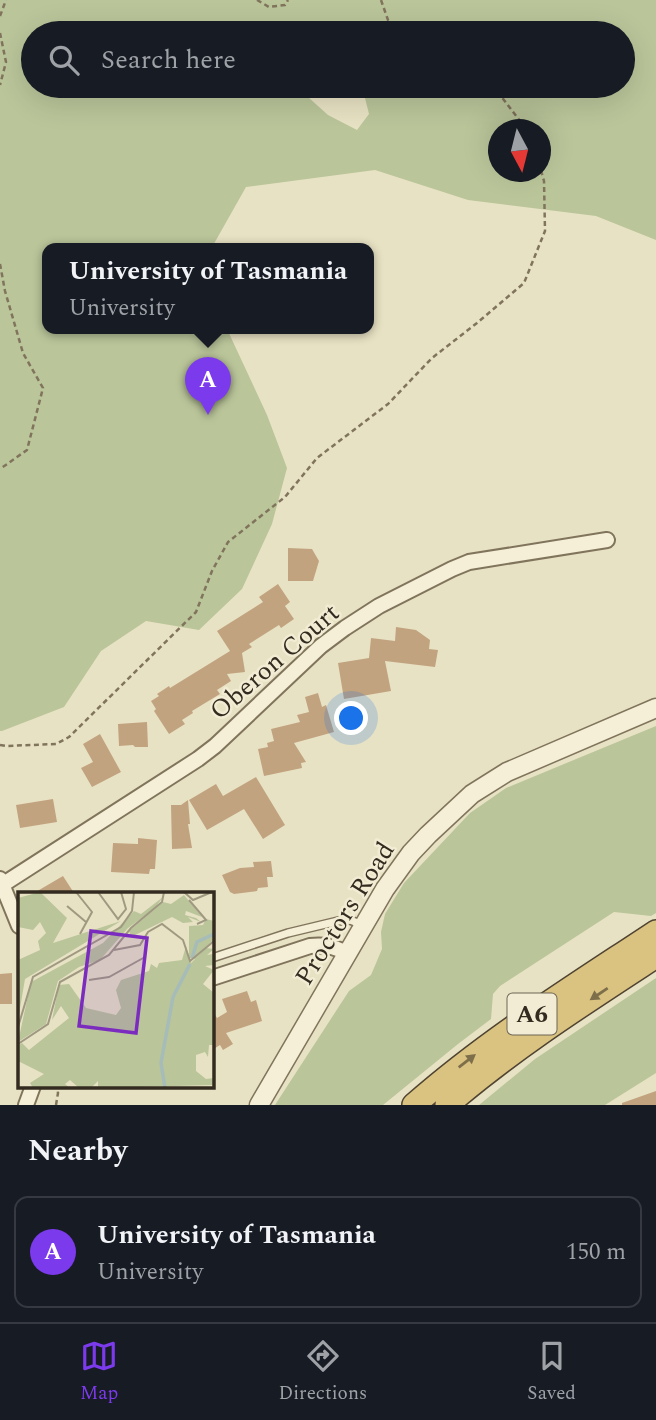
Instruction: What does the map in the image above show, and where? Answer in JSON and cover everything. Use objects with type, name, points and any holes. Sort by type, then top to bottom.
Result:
[{"type":"highway","name":"A6","points":[[414,1105],[505,1032],[656,932]]},
{"type":"highway","name":"A6","points":[[447,1105],[525,1043],[656,956]]},
{"type":"street","name":"Oberon Court","points":[[1,882],[198,759],[321,646],[379,606],[469,562],[607,540]]},
{"type":"street","name":"Proctors Road","points":[[259,1105],[391,880],[411,853],[437,826],[472,794],[507,772],[656,708]]},
{"type":"street","points":[[1,882],[18,924]]},
{"type":"street","points":[[214,977],[310,946],[322,944],[347,953]]},
{"type":"street","points":[[26,1105],[32,1088]]},
{"type":"lane","points":[[214,957],[288,933],[338,921],[350,920],[364,925]]},
{"type":"path","points":[[0,16],[6,0]]},
{"type":"path","points":[[257,0],[269,7],[285,5],[288,0]]},
{"type":"path","points":[[381,0],[389,21]]},
{"type":"path","points":[[0,33],[6,62],[0,83]]},
{"type":"path","points":[[503,98],[519,119]]},
{"type":"path","points":[[0,745],[56,744],[69,737],[196,612],[212,571],[228,542],[285,497],[317,458],[388,404],[432,358],[524,283],[545,231],[544,182]]},
{"type":"path","points":[[0,264],[23,353],[43,388],[27,450],[0,469]]},
{"type":"green space","points":[[0,0],[656,0],[656,240],[596,216],[468,200],[375,170],[246,187],[214,243],[42,243],[42,334],[229,334],[267,415],[287,468],[272,524],[242,589],[199,630],[146,621],[101,651],[64,707],[0,731]]},
{"type":"green space","points":[[656,726],[656,913],[651,916],[614,912],[500,986],[493,994],[491,1019],[383,1105],[275,1105],[349,991],[371,975],[382,949],[381,932],[385,914],[404,883],[470,813],[506,788]]},
{"type":"green space","points":[[656,978],[656,1073],[605,1105],[479,1105],[535,1059]]},
{"type":"building","points":[[288,548],[312,549],[319,561],[313,581],[288,581]]},
{"type":"building","points":[[278,584],[290,602],[285,606],[294,619],[249,644],[252,647],[242,653],[245,672],[227,674],[231,681],[217,690],[220,694],[192,711],[193,713],[182,720],[185,724],[169,734],[154,711],[156,709],[151,701],[169,686],[170,688],[230,651],[217,631],[263,602],[259,597]]},
{"type":"building","points":[[396,627],[416,630],[430,640],[429,649],[438,650],[435,667],[385,661],[391,691],[344,699],[338,663],[369,658],[371,638],[395,641]]},
{"type":"building","points":[[318,693],[322,707],[326,705],[334,732],[294,743],[306,762],[301,763],[302,768],[264,776],[258,749],[268,747],[267,743],[274,741],[271,729],[300,722],[297,715],[309,712],[305,697]]},
{"type":"building","points":[[147,722],[148,747],[119,746],[118,724]]},
{"type":"building","points":[[100,734],[121,772],[92,787],[81,768],[93,762],[83,744]]},
{"type":"building","points":[[256,777],[285,825],[263,839],[244,809],[207,830],[189,800],[216,784],[223,796]]},
{"type":"building","points":[[53,799],[57,822],[20,828],[16,805]]},
{"type":"building","points":[[188,800],[192,848],[172,849],[171,805],[181,805]]},
{"type":"building","points":[[138,838],[157,840],[155,869],[150,869],[149,874],[111,872],[113,843],[138,844]]},
{"type":"building","points":[[271,861],[273,877],[267,877],[268,887],[258,888],[257,891],[234,894],[230,892],[222,875],[240,868],[254,867],[253,862]]},
{"type":"building","points":[[63,876],[73,892],[36,892]]},
{"type":"building","points":[[12,973],[12,1004],[0,1004],[0,974]]},
{"type":"building","points":[[247,991],[251,1002],[256,1000],[262,1021],[226,1033],[233,1044],[223,1050],[220,1045],[214,1049],[214,1013],[217,1018],[227,1012],[222,999]]},
{"type":"building","points":[[656,1091],[656,1105],[622,1105],[622,1103]]},
{"type":"place","name":"University of Tasmania","points":[[208,415]]}]
